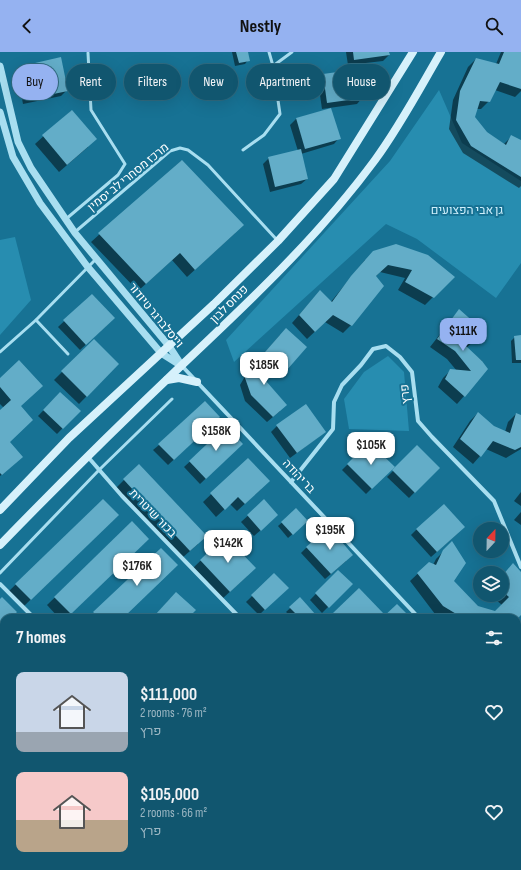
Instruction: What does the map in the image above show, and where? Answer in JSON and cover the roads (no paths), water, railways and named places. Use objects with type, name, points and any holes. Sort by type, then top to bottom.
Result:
[{"type":"main road","name":"פנחס לבון","points":[[0,510],[69,438],[169,346],[278,241],[334,179],[412,52]]},
{"type":"main road","name":"פנחס לבון","points":[[0,545],[87,455],[233,318],[295,254],[340,204],[375,159],[441,52]]},
{"type":"main road","points":[[167,380],[179,378],[197,382]]},
{"type":"street","name":"וייסלברגר טיודור","points":[[0,66],[18,142],[31,168],[75,233],[169,346],[182,366]]},
{"type":"street","name":"וייסלברגר טיודור","points":[[0,112],[13,157],[40,203],[87,266],[160,353],[182,366]]},
{"type":"street","name":"פרץ","points":[[291,482],[333,429],[334,402],[342,385],[361,365],[373,349],[386,346],[400,357],[412,372],[418,421],[494,501],[521,567]]},
{"type":"street","name":"בר יהודה","points":[[182,366],[415,614]]},
{"type":"street","name":"בכור שיטרית","points":[[87,455],[99,470],[236,614]]},
{"type":"street","points":[[0,584],[30,614]]},
{"type":"lane","points":[[270,52],[273,64]]},
{"type":"lane","points":[[277,64],[292,52]]},
{"type":"lane","points":[[66,219],[118,175],[125,164],[91,110],[88,53]]},
{"type":"lane","points":[[244,150],[264,135],[280,114],[278,100]]},
{"type":"lane","name":"מרכז מסחרי לב יסמין","points":[[75,233],[170,151],[180,148],[188,150],[208,165],[278,241]]},
{"type":"lane","points":[[0,352],[36,320],[87,266],[96,259]]},
{"type":"lane","points":[[36,320],[68,354]]},
{"type":"lane","points":[[0,573],[99,470],[172,399]]},
{"type":"park label","name":"גן אבי הפצועים","points":[[467,210]]}]
